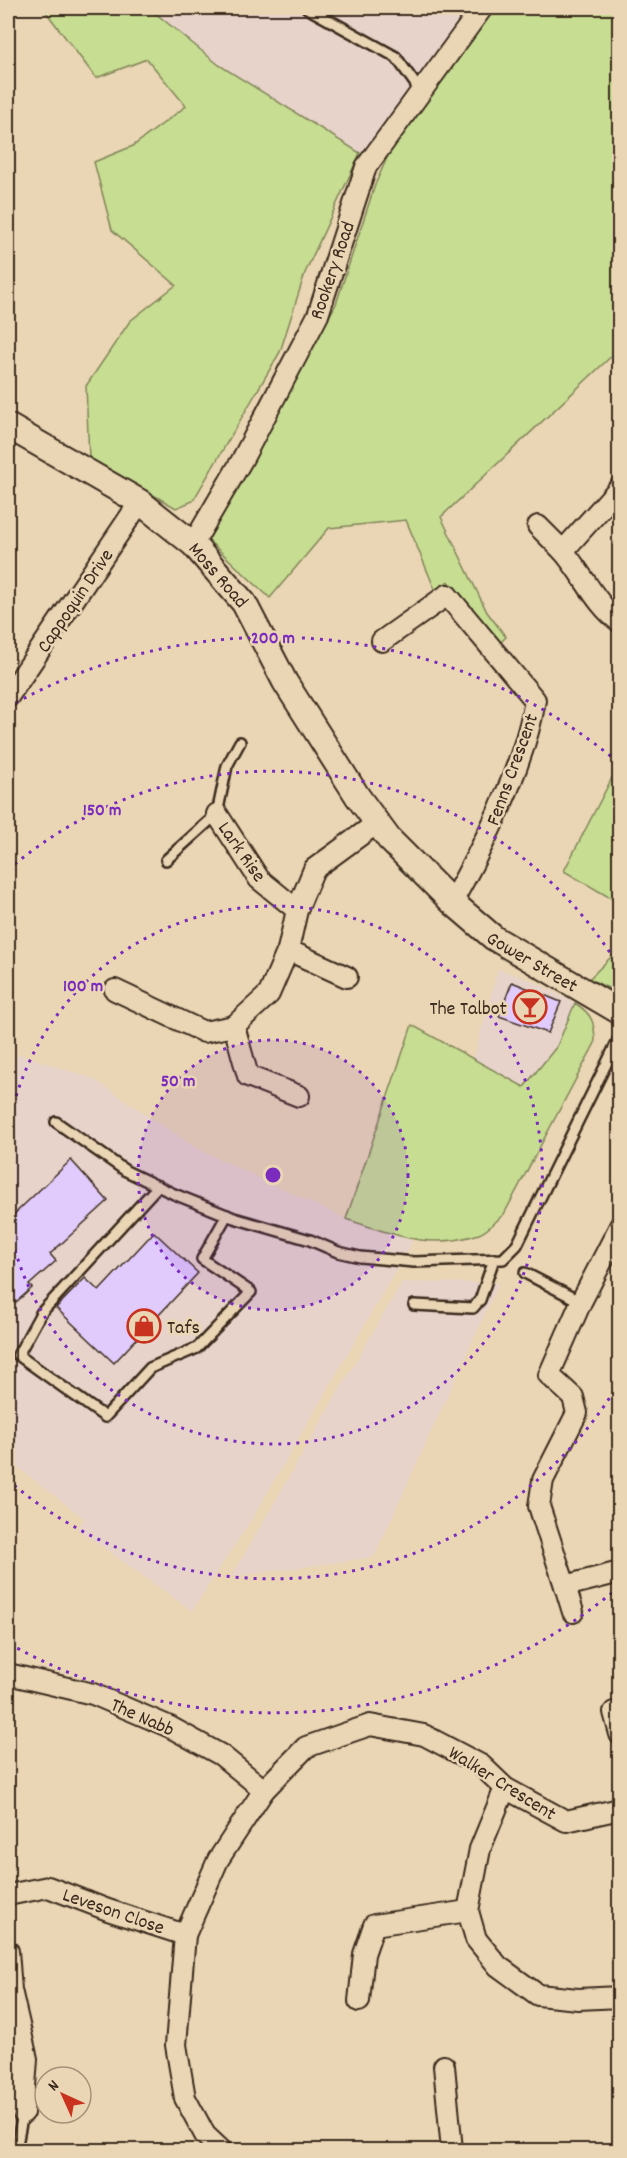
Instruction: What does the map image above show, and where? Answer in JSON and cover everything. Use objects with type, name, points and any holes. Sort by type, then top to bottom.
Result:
[{"type":"street","name":"Rookery Road","points":[[193,544],[242,460],[318,315],[366,167],[482,8]]},
{"type":"street","name":"Moss Road","points":[[8,426],[140,502],[193,544],[244,603],[285,682],[377,823],[389,839],[452,902]]},
{"type":"street","points":[[563,551],[620,487]]},
{"type":"street","name":"Cappoquin Drive","points":[[8,697],[140,502]]},
{"type":"street","points":[[538,526],[581,572],[610,615],[620,622]]},
{"type":"street","name":"Fenns Crescent","points":[[382,641],[447,595],[535,700],[531,727],[483,847],[452,902]]},
{"type":"street","name":"Lark Rise","points":[[217,814],[259,879],[297,910]]},
{"type":"street","points":[[115,990],[204,1032],[234,1026],[269,994],[288,950],[297,910],[314,869],[377,823]]},
{"type":"street","name":"Gower Street","points":[[452,902],[494,938],[620,1012]]},
{"type":"street","points":[[288,950],[347,976]]},
{"type":"street","points":[[234,1026],[248,1076],[299,1096]]},
{"type":"street","points":[[573,1612],[539,1506],[543,1480],[577,1413],[573,1397],[549,1375],[581,1302],[620,1226]]},
{"type":"street","points":[[565,1586],[620,1572]]},
{"type":"street","name":"The Nabb","points":[[8,1674],[93,1694],[170,1726],[221,1755],[264,1790]]},
{"type":"street","points":[[614,1712],[620,1734]]},
{"type":"street","name":"Walker Crescent","points":[[221,2151],[205,2135],[185,2097],[176,2045],[185,1935],[218,1860],[264,1790],[306,1747],[370,1725],[423,1735],[482,1765],[505,1788],[566,1821],[620,1809]]},
{"type":"street","points":[[505,1788],[480,1849],[468,1911],[476,1939],[498,1966],[538,1995],[578,1999],[620,1997]]},
{"type":"street","name":"Leveson Close","points":[[8,1894],[48,1887],[108,1910],[185,1935]]},
{"type":"street","points":[[358,2001],[364,1954],[374,1925],[468,1911]]},
{"type":"street","points":[[8,1951],[11,1990],[27,2059],[23,2113]]},
{"type":"street","points":[[444,2066],[452,2151]]},
{"type":"lane","points":[[307,8],[396,57],[421,92]]},
{"type":"lane","points":[[166,860],[217,814],[226,766],[240,742]]},
{"type":"lane","points":[[56,1122],[126,1171],[158,1186],[227,1215],[360,1257],[414,1262],[503,1259],[517,1245],[620,1036]]},
{"type":"lane","points":[[158,1186],[41,1313],[18,1355],[105,1417],[150,1368],[197,1348],[251,1292],[202,1259],[227,1215]]},
{"type":"lane","points":[[414,1305],[473,1308],[480,1300],[494,1259]]},
{"type":"lane","points":[[525,1273],[581,1302]]},
{"type":"lane","points":[[8,2061],[27,2059]]},
{"type":"lane","points":[[16,2151],[23,2113]]},
{"type":"shaded area","points":[[149,8],[481,8],[376,154],[360,153],[219,65]]},
{"type":"shaded area","points":[[498,969],[533,981],[575,1003],[557,1046],[525,1087],[473,1060]]},
{"type":"shaded area","points":[[19,1054],[94,1079],[196,1148],[346,1219],[413,1241],[255,1514],[192,1611],[76,1528],[85,1519],[8,1460],[8,1069]]},
{"type":"shaded area","points":[[402,1282],[499,1283],[374,1557],[231,1577]]},
{"type":"green space","points":[[43,8],[149,8],[219,65],[360,153],[305,273],[280,352],[193,501],[176,508],[89,458],[86,386],[130,321],[176,285],[112,230],[94,162],[133,146],[186,106],[147,59],[96,78]]},
{"type":"green space","points":[[493,8],[619,8],[619,349],[441,517],[487,612],[506,637],[499,644],[448,581],[436,592],[406,520],[329,528],[270,598],[208,540],[336,304],[375,185],[393,144]]},
{"type":"green space","points":[[619,753],[619,903],[564,871],[616,770]]},
{"type":"green space","points":[[619,949],[619,993],[589,979]]},
{"type":"green space","points":[[575,1003],[591,1019],[595,1043],[504,1214],[479,1234],[444,1241],[428,1241],[395,1235],[346,1219],[412,1025],[524,1087],[557,1046]]},
{"type":"building","name":"The Talbot","points":[[512,982],[561,1002],[548,1033],[499,1016]]},
{"type":"building","points":[[71,1160],[108,1201],[50,1254],[56,1261],[29,1285],[32,1288],[14,1304],[8,1296],[8,1220]]},
{"type":"building","points":[[154,1232],[198,1273],[114,1363],[56,1308],[85,1278],[99,1291]]},
{"type":"place","name":"The Talbot","points":[[530,1007]]},
{"type":"place","name":"Tafs","points":[[144,1326]]}]
